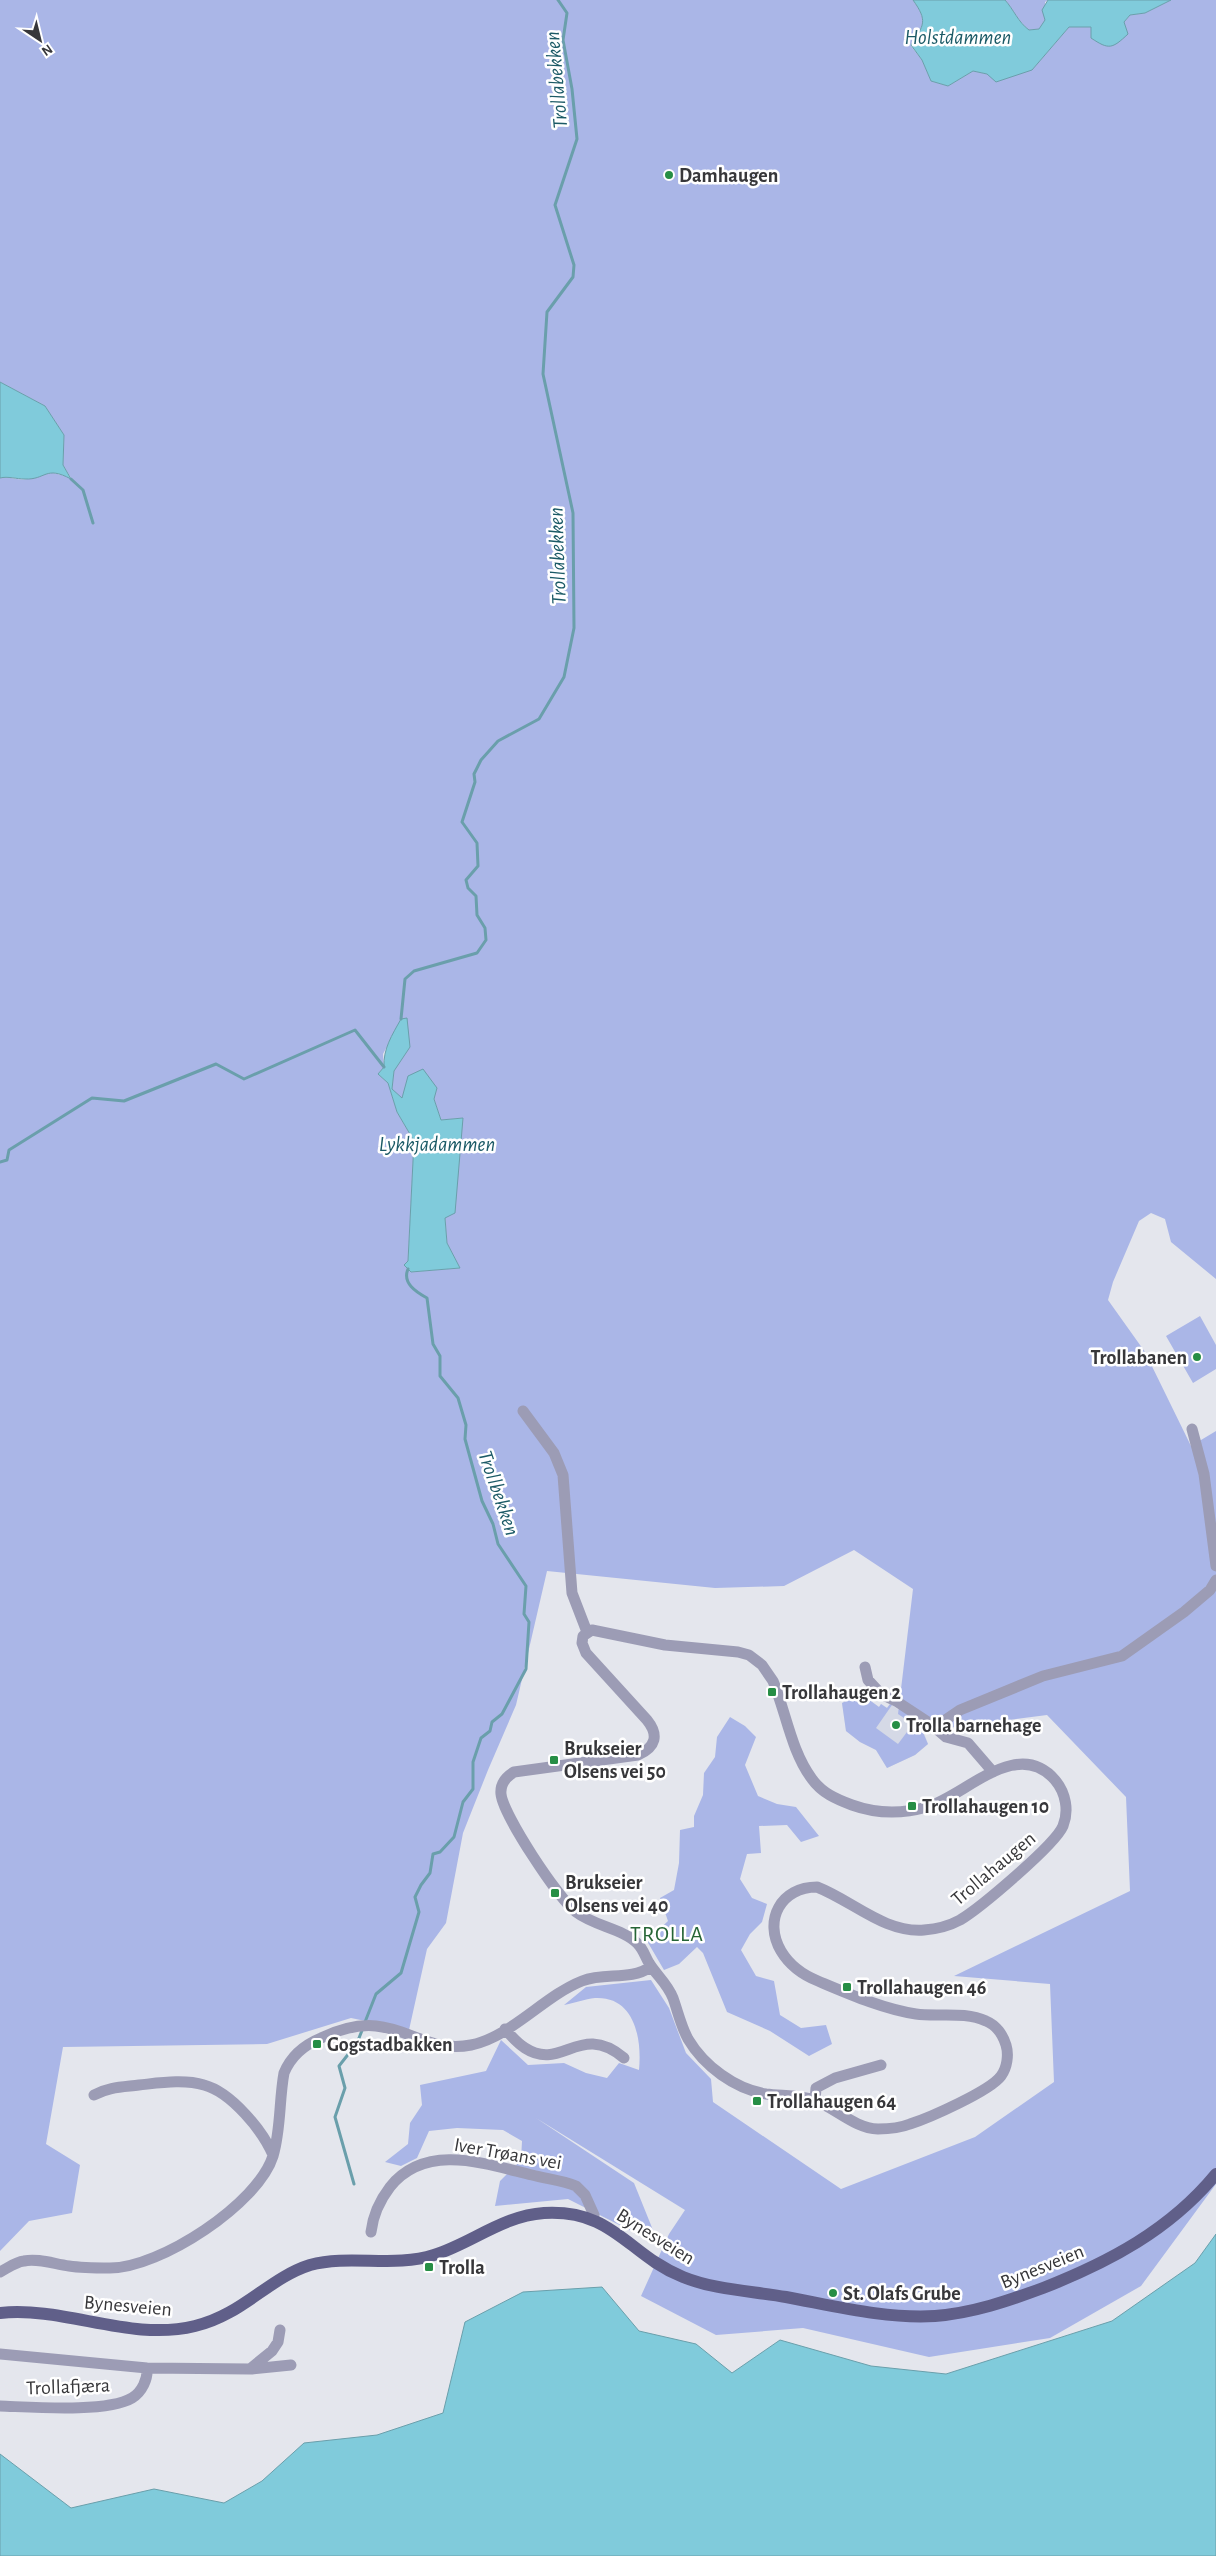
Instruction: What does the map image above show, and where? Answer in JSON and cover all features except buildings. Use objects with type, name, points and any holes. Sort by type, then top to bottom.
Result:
[{"type":"main road","name":"Bynesveien","points":[[0,2313],[42,2313],[144,2329],[173,2330],[192,2327],[235,2311],[283,2278],[312,2265],[426,2257],[458,2245],[497,2225],[530,2215],[565,2214],[592,2220],[614,2230],[658,2264],[691,2280],[877,2313],[937,2316],[963,2313],[1012,2299],[1064,2279],[1122,2252],[1164,2225],[1185,2207],[1216,2174]]},
{"type":"street","points":[[523,1411],[554,1453],[563,1475],[572,1593],[587,1632]]},
{"type":"street","points":[[1192,1428],[1204,1474],[1216,1566]]},
{"type":"street","points":[[935,1727],[960,1710],[1043,1676],[1122,1656],[1184,1612],[1210,1590],[1216,1580]]},
{"type":"street","name":"Trollahaugen","points":[[603,1630],[658,1644],[738,1652],[749,1655],[762,1665],[773,1681],[802,1762],[814,1781],[828,1794],[838,1800],[881,1812],[909,1811],[936,1804],[993,1772],[1022,1764],[1044,1770],[1060,1787],[1066,1803],[1066,1810],[1063,1826],[1052,1842],[960,1920],[940,1928],[908,1930],[883,1922],[817,1887],[808,1887],[791,1892],[782,1902],[776,1915],[775,1931],[779,1947],[788,1962],[803,1974],[904,2011],[928,2015],[969,2017],[989,2022],[1001,2033],[1006,2044],[1007,2060],[1004,2072],[998,2080],[977,2093],[914,2123],[894,2128],[866,2126],[815,2101],[750,2090],[730,2080],[710,2065],[688,2039],[667,1984],[652,1967],[637,1942],[585,1919],[565,1903],[518,1830],[501,1795],[504,1780],[514,1772],[638,1755],[646,1751],[654,1743],[654,1731],[648,1720],[586,1653],[582,1639],[587,1632],[603,1630]]},
{"type":"street","points":[[865,1667],[868,1680],[881,1694],[896,1701],[935,1727],[946,1737],[972,1745],[993,1772]]},
{"type":"street","points":[[0,2272],[23,2261],[32,2260],[71,2266],[112,2268],[129,2266],[160,2255],[231,2211],[259,2183],[273,2156],[282,2080],[288,2062],[317,2039],[346,2028],[377,2026],[424,2042],[456,2047],[476,2044],[505,2029],[580,1982],[597,1977],[641,1974],[652,1967]]},
{"type":"street","points":[[505,2029],[525,2049],[537,2054],[552,2055],[587,2044],[597,2043],[607,2045],[624,2058]]},
{"type":"street","points":[[815,2101],[816,2088],[828,2081],[881,2065]]},
{"type":"street","points":[[94,2095],[116,2087],[145,2084],[189,2082],[209,2086],[244,2113],[259,2131],[273,2156]]},
{"type":"street","name":"Iver Trøans vei","points":[[371,2232],[378,2206],[394,2183],[415,2166],[433,2161],[454,2160],[495,2165],[569,2182],[582,2190],[594,2215],[592,2220]]},
{"type":"street","points":[[250,2369],[272,2351],[278,2342],[280,2330]]},
{"type":"street","name":"Trollafjæra","points":[[0,2354],[147,2368],[250,2369],[291,2365]]},
{"type":"street","name":"Trollafjæra","points":[[0,2406],[89,2406],[118,2403],[132,2398],[142,2389],[147,2368]]},
{"type":"shaded area","points":[[0,0],[913,0],[921,13],[923,23],[911,46],[922,60],[931,81],[948,86],[973,71],[987,74],[1032,70],[1069,27],[1091,27],[1124,22],[1130,15],[1145,13],[1171,0],[1216,0],[1216,1279],[1171,1242],[1165,1219],[1151,1213],[1139,1221],[1113,1282],[1108,1300],[1145,1352],[1191,1446],[1216,1431],[1216,2184],[1141,2286],[1050,2338],[929,2357],[803,2328],[716,2335],[641,2296],[669,2234],[685,2210],[536,2118],[634,2183],[659,2245],[568,2199],[495,2206],[500,2181],[521,2160],[522,2141],[503,2130],[457,2128],[429,2131],[417,2158],[401,2166],[385,2162],[408,2144],[410,2123],[422,2105],[420,2085],[486,2071],[501,2040],[528,2065],[564,2063],[586,2073],[607,2078],[619,2063],[639,2070],[640,2058],[637,2033],[627,2012],[619,2004],[608,1999],[595,1998],[564,2005],[586,1987],[651,1980],[669,2008],[686,2053],[711,2079],[713,2102],[841,2189],[975,2137],[1054,2082],[1050,1984],[954,1976],[1130,1891],[1126,1797],[1047,1715],[924,1731],[921,1728],[928,1744],[915,1755],[887,1768],[876,1750],[860,1742],[846,1731],[842,1703],[861,1694],[879,1707],[881,1704],[887,1708],[890,1704],[892,1705],[876,1728],[898,1744],[913,1724],[898,1714],[913,1589],[854,1550],[784,1586],[715,1588],[547,1571],[516,1705],[463,1833],[446,1923],[427,1949],[409,2030],[351,2018],[267,2044],[63,2047],[46,2144],[80,2165],[72,2213],[29,2221],[0,2251],[0,478],[25,479],[52,473],[71,478],[63,465],[64,435],[45,406],[0,382]],"holes":[[[401,1020],[410,1047],[394,1071],[392,1089],[402,1099],[434,1099],[441,1120],[463,1118],[445,1218],[447,1243],[460,1268],[411,1272],[405,1265],[408,1261],[414,1141],[397,1112],[388,1083],[378,1074],[384,1067],[383,1054]]]},
{"type":"shaded area","points":[[1005,0],[1048,0],[1045,2],[1046,19],[1039,29],[1029,30]]},
{"type":"shaded area","name":"Trollabanen","points":[[1200,1316],[1216,1345],[1216,1369],[1193,1383],[1166,1336]]},
{"type":"shaded area","points":[[861,1694],[879,1707],[881,1704],[887,1708],[890,1704],[892,1705],[915,1722],[924,1733],[928,1744],[915,1755],[887,1768],[876,1750],[860,1742],[846,1731],[842,1703]]},
{"type":"shaded area","points":[[730,1717],[745,1726],[756,1737],[745,1765],[758,1796],[777,1804],[796,1807],[819,1836],[801,1842],[787,1825],[759,1826],[761,1853],[747,1854],[740,1879],[752,1898],[767,1904],[762,1922],[750,1934],[741,1950],[756,1976],[774,1981],[780,2015],[801,2028],[826,2025],[832,2044],[809,2056],[770,2031],[727,2012],[703,1953],[697,1947],[679,1964],[664,1970],[647,1941],[668,1921],[660,1898],[674,1890],[679,1863],[680,1830],[694,1827],[694,1816],[703,1795],[704,1773],[715,1757],[717,1737]]},
{"type":"water","name":"Holstdammen","points":[[913,0],[1005,0],[1029,30],[1039,29],[1045,20],[1042,10],[1048,0],[1171,0],[1145,13],[1130,15],[1124,22],[1128,34],[1114,45],[1102,45],[1091,38],[1091,27],[1069,27],[1032,70],[996,82],[987,74],[973,71],[948,86],[931,81],[922,60],[911,45],[922,23],[921,13]]},
{"type":"water","points":[[0,382],[45,406],[64,435],[63,465],[71,479],[56,473],[32,479],[0,478]]},
{"type":"water","name":"Lykkjadammen","points":[[407,1018],[410,1047],[394,1071],[392,1089],[402,1098],[408,1076],[423,1069],[437,1088],[434,1099],[441,1120],[463,1118],[455,1213],[445,1218],[447,1243],[460,1268],[411,1272],[404,1265],[408,1261],[414,1141],[397,1112],[388,1083],[378,1074],[384,1067],[385,1054],[391,1036],[401,1019]]},
{"type":"water","points":[[1216,2234],[1216,2556],[0,2556],[0,2454],[71,2508],[154,2489],[224,2503],[262,2481],[304,2443],[377,2435],[443,2413],[465,2322],[523,2292],[602,2287],[639,2331],[696,2344],[732,2373],[780,2340],[871,2366],[946,2374],[1112,2321],[1195,2263]]},
{"type":"waterway","name":"Trollabekken","points":[[401,1019],[405,979],[414,971],[477,953],[486,940],[485,928],[477,915],[476,896],[468,888],[466,880],[478,866],[477,843],[462,822],[475,782],[474,774],[481,760],[498,741],[539,719],[564,677],[574,628],[573,513],[543,374],[547,312],[573,277],[574,265],[555,205],[577,139],[572,89],[563,40],[567,13],[558,0]]},
{"type":"waterway","points":[[71,479],[83,490],[93,523]]},
{"type":"waterway","points":[[0,1162],[7,1160],[9,1150],[92,1098],[124,1101],[216,1064],[244,1079],[355,1030],[384,1067]]},
{"type":"waterway","name":"Trollbekken","points":[[365,2022],[376,1994],[401,1973],[419,1912],[415,1897],[430,1873],[433,1854],[440,1852],[454,1837],[463,1802],[473,1789],[473,1762],[481,1738],[490,1731],[492,1722],[502,1714],[526,1669],[529,1622],[524,1614],[526,1586],[498,1544],[493,1524],[482,1501],[465,1439],[466,1425],[458,1398],[440,1376],[440,1356],[433,1344],[427,1298],[408,1283],[408,1269]]},
{"type":"waterway","name":"Trollbekken","points":[[354,2184],[335,2117],[345,2088],[339,2066],[357,2043],[363,2028]]},
{"type":"place","name":"Damhaugen","points":[[669,175]]},
{"type":"place","name":"Trollabanen","points":[[1197,1357]]},
{"type":"place","name":"Trollahaugen 2","points":[[772,1692]]},
{"type":"place","name":"Trolla barnehage","points":[[896,1725]]},
{"type":"place","name":"Brukseier Olsens vei 50","points":[[554,1760]]},
{"type":"place","name":"Trollahaugen 10","points":[[912,1806]]},
{"type":"place","name":"Brukseier Olsens vei 40","points":[[555,1893]]},
{"type":"place","name":"Trollahaugen 46","points":[[847,1987]]},
{"type":"place","name":"Gogstadbakken","points":[[317,2044]]},
{"type":"place","name":"Trollahaugen 64","points":[[757,2101]]},
{"type":"place","name":"Trolla","points":[[429,2267]]},
{"type":"place","name":"St. Olafs Grube","points":[[833,2293]]},
{"type":"district","name":"TROLLA","points":[[667,1933]]}]
